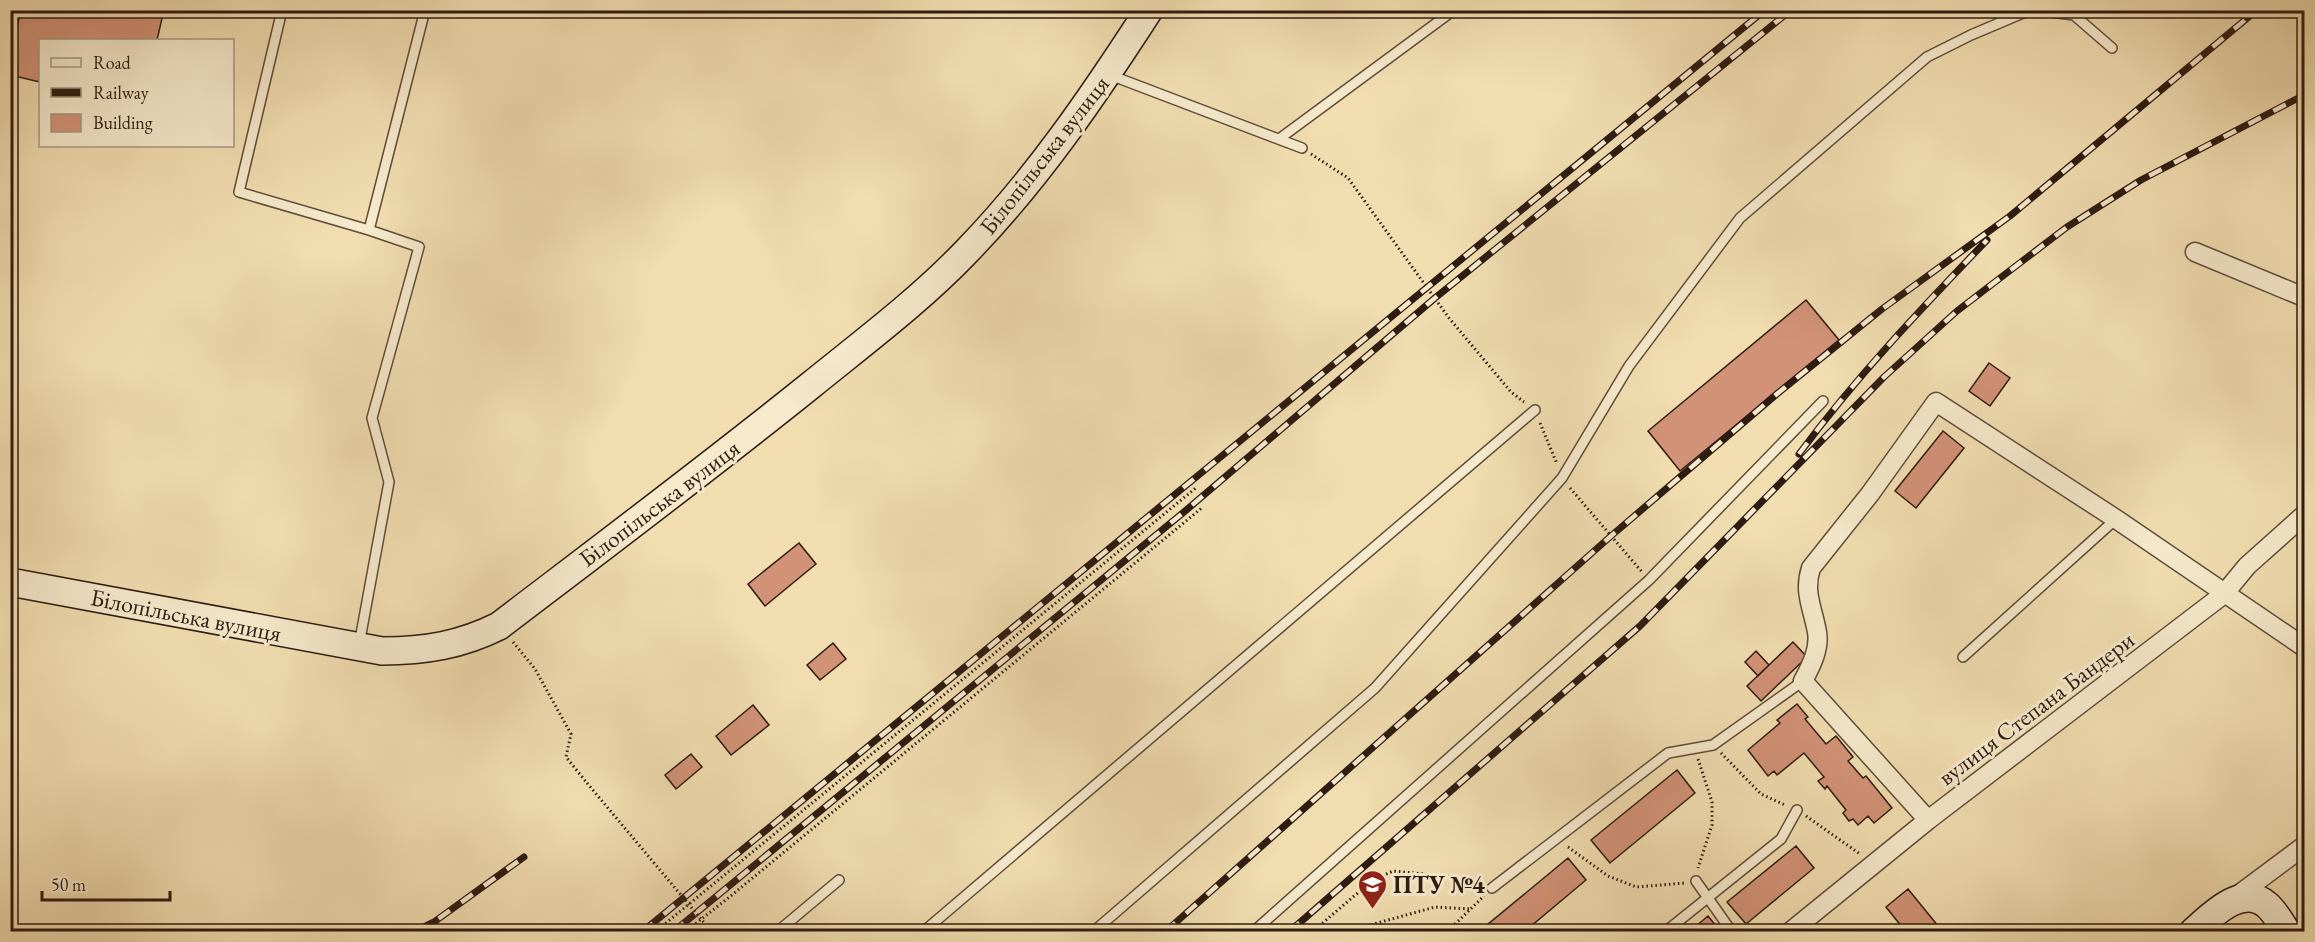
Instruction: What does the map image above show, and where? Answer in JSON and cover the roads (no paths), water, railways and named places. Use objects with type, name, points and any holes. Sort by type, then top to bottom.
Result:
[{"type":"main road","name":"Білопільська вулиця","points":[[10,582],[382,651],[436,648],[460,642],[499,626],[727,452],[889,322],[966,253],[1035,175],[1108,75],[1149,10]]},
{"type":"main road","points":[[2193,932],[2219,909],[2242,899],[2258,900],[2260,895],[2287,932]]},
{"type":"street","points":[[2195,252],[2304,297]]},
{"type":"street","points":[[1928,820],[1803,681],[1814,661],[1817,634],[1807,598],[1811,568],[1870,494],[1936,402],[2116,519],[2304,647]]},
{"type":"street","name":"вулиця Степана Бандери","points":[[1790,932],[1928,820],[2224,594],[2247,566],[2304,515]]},
{"type":"street","points":[[2260,895],[2304,846]]},
{"type":"lane","points":[[282,10],[239,192],[369,230],[418,247],[372,418],[388,482],[359,647]]},
{"type":"lane","points":[[369,230],[425,10]]},
{"type":"lane","points":[[1279,140],[1454,10]]},
{"type":"lane","points":[[1093,932],[1375,688],[1562,478],[1629,366],[1740,218],[1927,57],[2030,10]]},
{"type":"lane","points":[[2035,10],[2074,15],[2112,48]]},
{"type":"lane","points":[[1108,75],[1302,148]]},
{"type":"lane","points":[[1253,932],[1649,580],[1823,401]]},
{"type":"lane","points":[[923,932],[1535,410]]},
{"type":"lane","points":[[1963,657],[2116,519]]},
{"type":"lane","points":[[1492,888],[1668,753],[1713,745],[1803,681]]},
{"type":"lane","points":[[1665,932],[1781,839],[1797,810]]},
{"type":"lane","points":[[777,932],[839,880]]},
{"type":"lane","points":[[1696,881],[1732,932]]},
{"type":"railway","points":[[642,932],[1765,10]]},
{"type":"railway","points":[[673,932],[1184,512],[1435,298],[1791,10]]},
{"type":"railway","points":[[1165,932],[1611,536],[1778,393],[1882,309],[2010,216],[2257,10]]},
{"type":"railway","points":[[1289,932],[1640,626],[1884,377],[1957,311],[2067,227],[2141,180],[2304,95]]},
{"type":"railway","points":[[1799,454],[1866,370],[1987,240]]},
{"type":"railway","points":[[414,932],[434,922],[524,857]]},
{"type":"place","name":"ПТУ №4","points":[[1372,910]]}]
